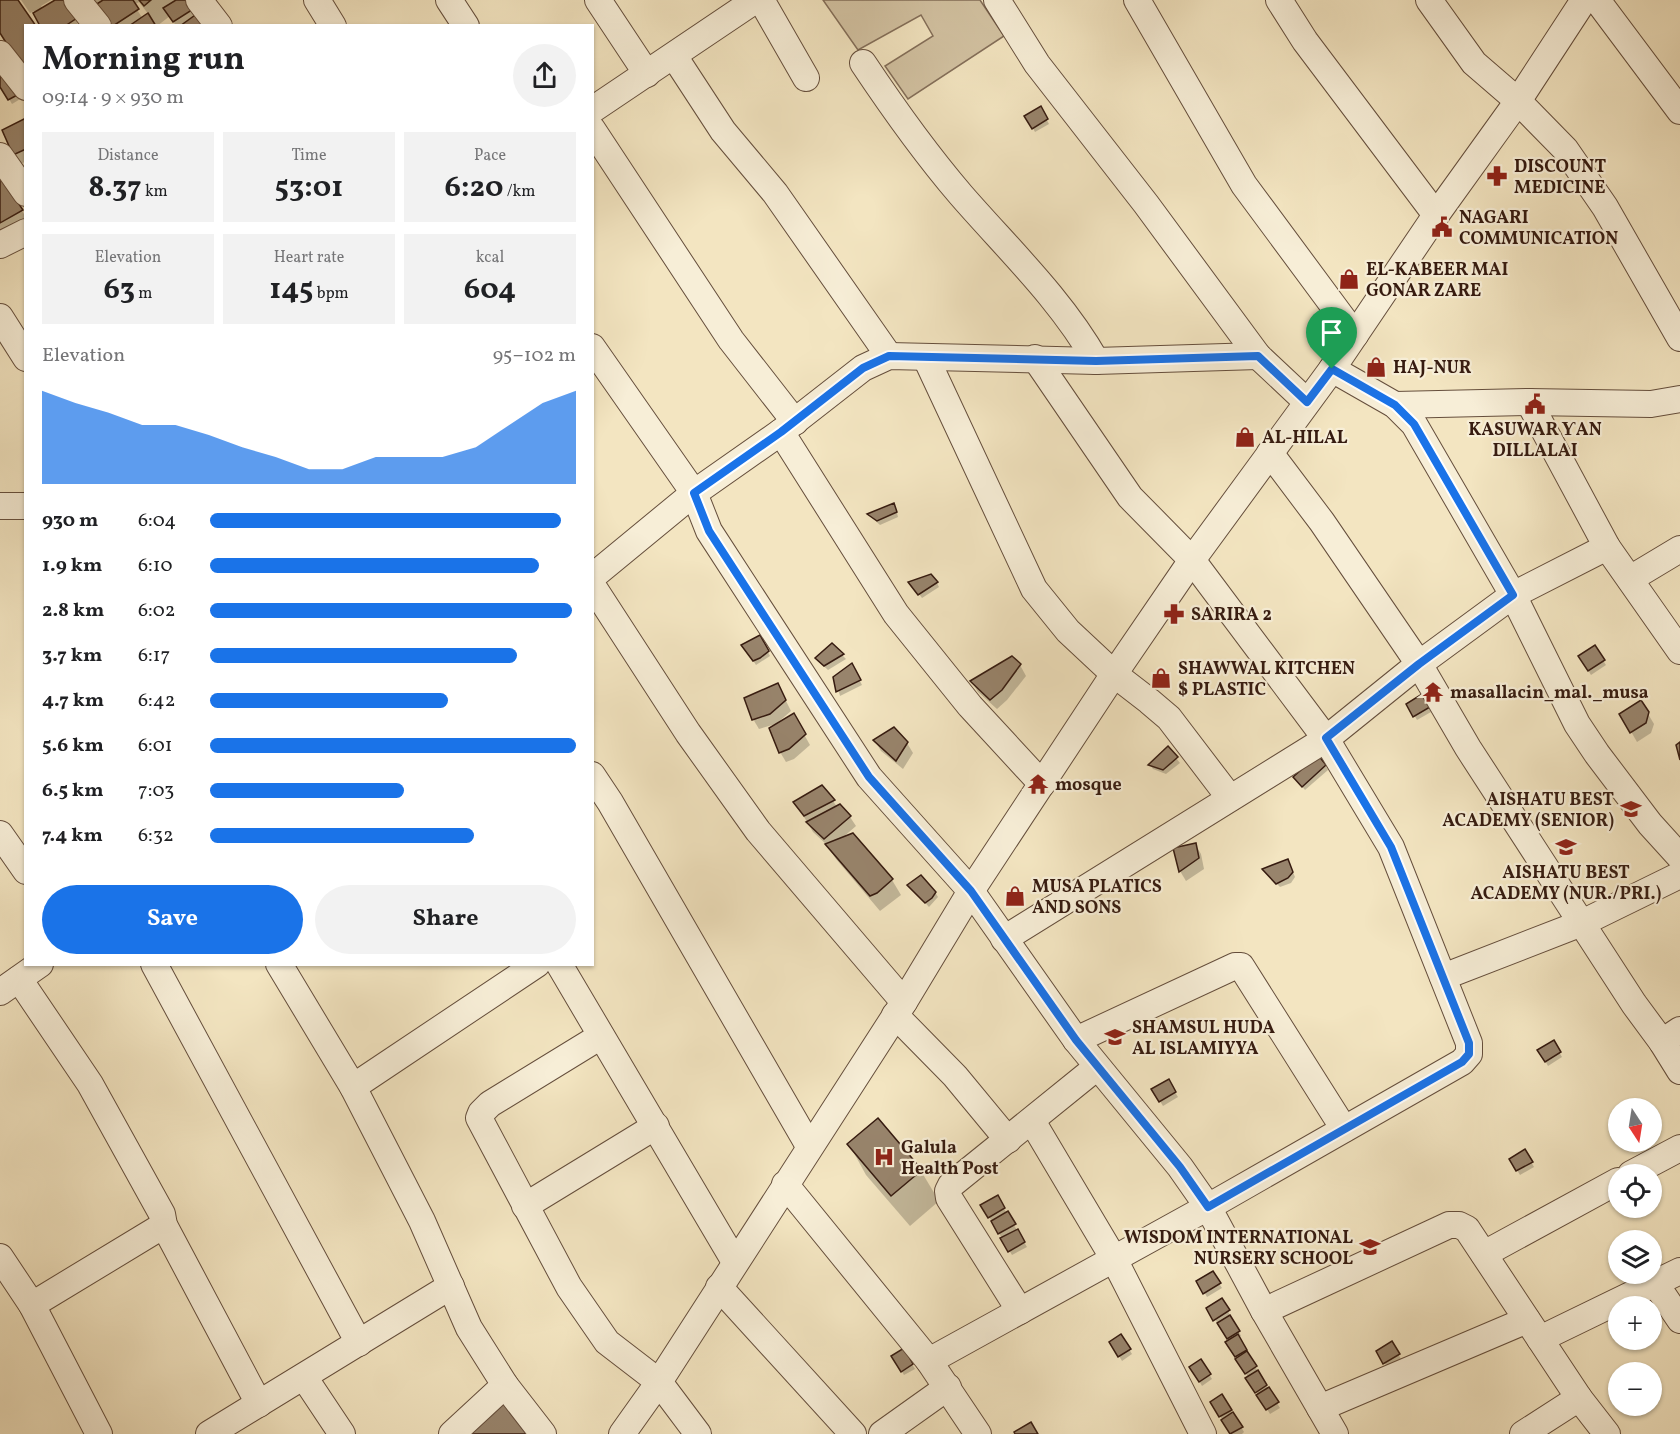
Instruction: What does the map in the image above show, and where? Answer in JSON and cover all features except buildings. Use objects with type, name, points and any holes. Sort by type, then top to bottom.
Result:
[{"type":"street","points":[[77,0],[96,24]]},
{"type":"street","points":[[199,0],[217,24]]},
{"type":"street","points":[[317,0],[332,24]]},
{"type":"street","points":[[449,0],[465,24]]},
{"type":"street","points":[[598,0],[647,74]]},
{"type":"street","points":[[997,0],[1037,64],[1146,204],[1258,356],[1307,402]]},
{"type":"street","points":[[1137,0],[1244,185],[1355,335]]},
{"type":"street","points":[[1279,0],[1305,41],[1436,215]]},
{"type":"street","points":[[1429,0],[1474,63],[1518,101],[1565,149],[1605,207],[1680,338]]},
{"type":"street","points":[[622,1434],[658,1382],[899,1008],[971,891],[1114,674],[1192,560],[1332,369],[1436,215],[1518,101],[1584,0]]},
{"type":"street","points":[[1597,0],[1680,111]]},
{"type":"street","points":[[594,109],[674,56],[747,3],[763,3],[806,78]]},
{"type":"street","points":[[0,54],[24,84]]},
{"type":"street","points":[[674,56],[723,131],[775,193],[889,356]]},
{"type":"street","points":[[863,63],[923,148],[1034,277],[1083,338],[1096,361]]},
{"type":"street","points":[[594,132],[788,427],[896,615],[970,706],[1042,784]]},
{"type":"street","points":[[0,156],[24,191]]},
{"type":"street","points":[[0,245],[24,233]]},
{"type":"street","points":[[0,317],[24,355]]},
{"type":"street","points":[[594,350],[694,493],[709,531],[869,777],[971,891],[1076,1040],[1180,1167],[1208,1207],[1264,1311],[1335,1434]]},
{"type":"street","points":[[594,575],[694,493],[788,427],[863,368],[889,356],[1096,361],[1258,356]]},
{"type":"street","points":[[926,358],[1034,589],[1068,631],[1114,674],[1169,718],[1230,798]]},
{"type":"street","points":[[929,1361],[1208,1207],[1462,1062],[1469,1054],[1469,1043],[1391,847],[1326,738],[1192,560],[1130,497],[1035,358]]},
{"type":"street","points":[[1332,369],[1395,405],[1414,424],[1513,595],[1577,724],[1650,824],[1680,857]]},
{"type":"street","points":[[1395,405],[1529,402],[1651,404],[1680,399]]},
{"type":"street","points":[[1529,402],[1607,547],[1680,651]]},
{"type":"street","points":[[1270,453],[1322,522],[1419,664],[1468,748],[1634,1004],[1671,1036],[1680,1071]]},
{"type":"street","points":[[0,506],[24,506]]},
{"type":"street","points":[[1004,939],[1326,738],[1419,664],[1513,595],[1607,547]]},
{"type":"street","points":[[1630,579],[1680,549]]},
{"type":"street","points":[[594,588],[688,733],[758,831],[1008,1140]]},
{"type":"street","points":[[594,779],[610,802],[809,1146]]},
{"type":"street","points":[[0,834],[24,868]]},
{"type":"street","points":[[1443,977],[1581,923],[1680,875]]},
{"type":"street","points":[[37,966],[10,986],[90,1084],[162,1214],[164,1225],[259,1404]]},
{"type":"street","points":[[155,966],[359,1343]]},
{"type":"street","points":[[280,966],[353,1087],[422,1221],[469,1328],[505,1385],[543,1434]]},
{"type":"street","points":[[353,1087],[534,966]]},
{"type":"street","points":[[560,966],[735,1262]]},
{"type":"street","points":[[1076,1040],[1235,966],[1241,966],[1344,1129]]},
{"type":"street","points":[[601,1036],[490,1104],[479,1118],[569,1287],[607,1342],[658,1382],[698,1434]]},
{"type":"street","points":[[1020,1311],[949,1198],[948,1191],[951,1185],[1097,1067]]},
{"type":"street","points":[[1032,1121],[1114,1259],[1203,1434]]},
{"type":"street","points":[[525,1206],[656,1126]]},
{"type":"street","points":[[1649,1164],[1680,1148]]},
{"type":"street","points":[[785,1184],[929,1361],[978,1434]]},
{"type":"street","points":[[1484,1254],[1608,1186]]},
{"type":"street","points":[[32,1305],[164,1225]]},
{"type":"street","points":[[1264,1311],[1449,1225],[1460,1225],[1467,1229],[1579,1398],[1607,1434]]},
{"type":"street","points":[[0,1257],[32,1305],[99,1434]]},
{"type":"street","points":[[1662,1280],[1680,1271]]},
{"type":"street","points":[[1320,1408],[1652,1284]]},
{"type":"street","points":[[1656,1284],[1680,1320]]},
{"type":"street","points":[[209,1434],[451,1286]]},
{"type":"street","points":[[719,1287],[853,1434]]},
{"type":"street","points":[[304,1377],[342,1434]]},
{"type":"street","points":[[452,1434],[505,1385]]},
{"type":"street","points":[[882,1434],[948,1387]]},
{"type":"street","points":[[1523,1434],[1579,1398]]},
{"type":"shaded area","points":[[823,0],[980,0],[1004,36],[908,99],[885,66],[933,36],[921,15],[858,50]]},
{"type":"place","name":"DISCOUNT MEDICINE","points":[[1497,176]]},
{"type":"place","name":"NAGARI COMMUNICATION","points":[[1442,227]]},
{"type":"place","name":"EL-KABEER MAI GONAR ZARE","points":[[1349,279]]},
{"type":"place","name":"HAJ-NUR","points":[[1376,367]]},
{"type":"place","name":"KASUWAR ƳAN DILLALAI","points":[[1535,404]]},
{"type":"place","name":"AL-HILAL","points":[[1245,437]]},
{"type":"place","name":"SARIRA 2","points":[[1174,614]]},
{"type":"place","name":"SHAWWAL KITCHEN $ PLASTIC","points":[[1161,678]]},
{"type":"place","name":"masallacin_mal._musa","points":[[1433,692]]},
{"type":"place","name":"mosque","points":[[1038,784]]},
{"type":"place","name":"AISHATU BEST ACADEMY (SENIOR)","points":[[1631,809]]},
{"type":"place","name":"AISHATU BEST ACADEMY (NUR./PRI.)","points":[[1566,847]]},
{"type":"place","name":"MUSA PLATICS AND SONS","points":[[1015,896]]},
{"type":"place","name":"SHAMSUL HUDA AL ISLAMIYYA","points":[[1115,1037]]},
{"type":"place","name":"Galula Health Post","points":[[884,1157]]},
{"type":"place","name":"WISDOM INTERNATIONAL NURSERY SCHOOL","points":[[1370,1247]]},
{"type":"route","points":[[889,356],[1096,361],[1258,356],[1307,402],[1332,369],[1395,405],[1414,424],[1513,595],[1419,664],[1326,738],[1391,847],[1469,1043],[1469,1054],[1462,1062],[1208,1207],[1180,1167],[1076,1040],[971,891],[869,777],[709,531],[694,493],[781,432],[863,368],[889,356]]}]
